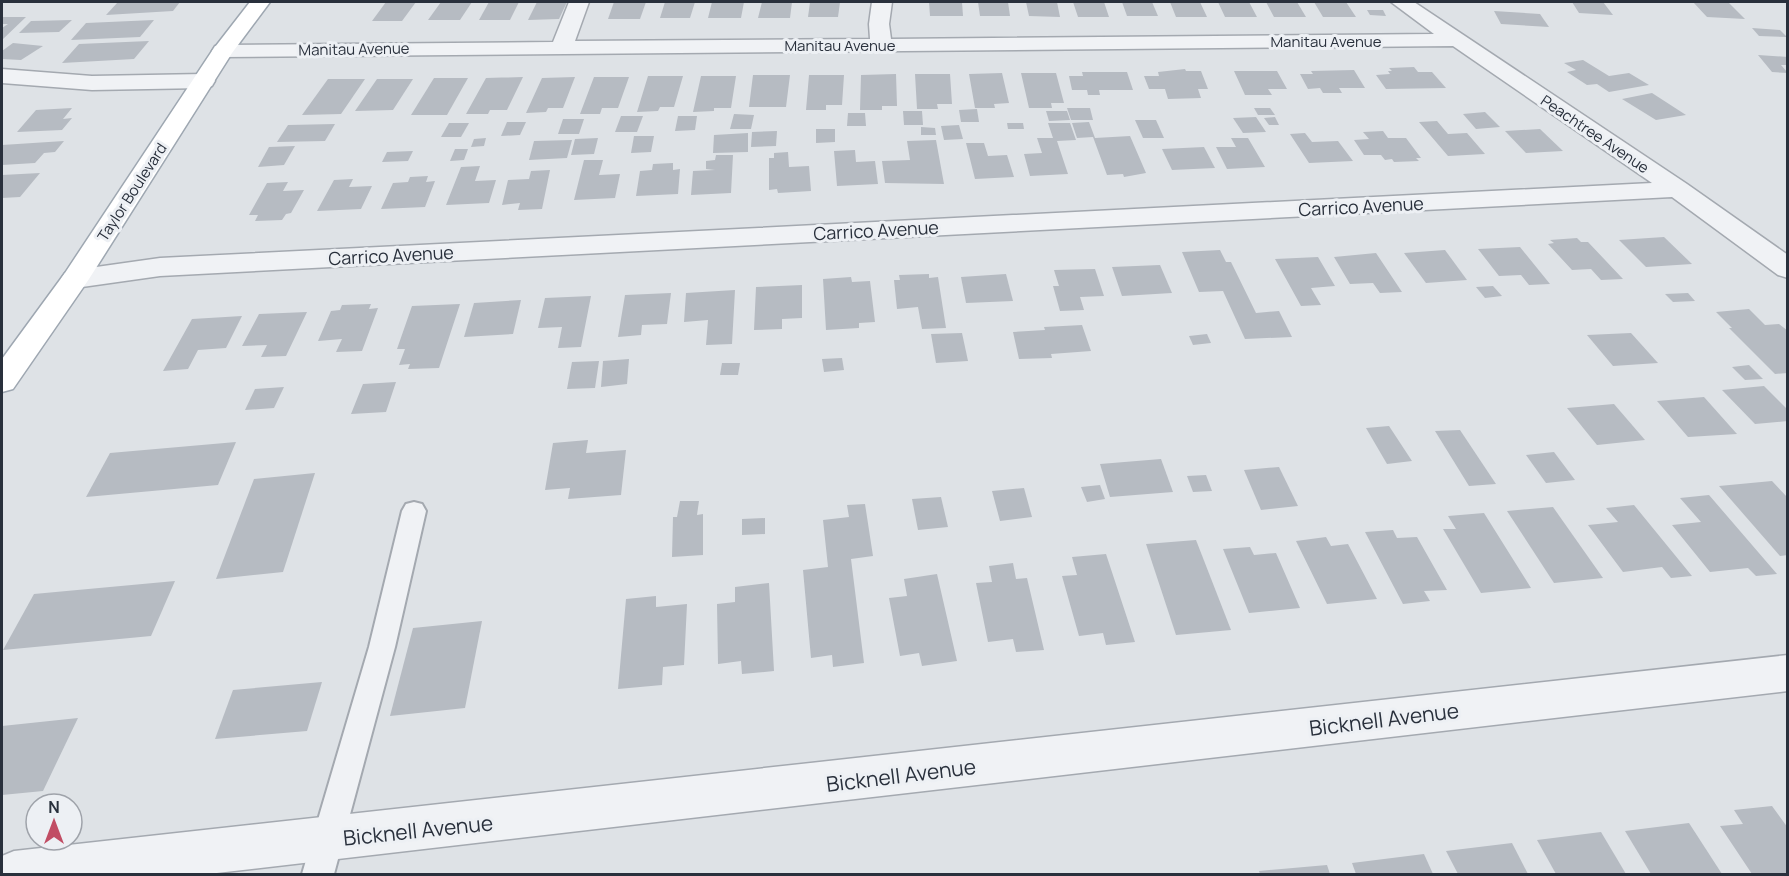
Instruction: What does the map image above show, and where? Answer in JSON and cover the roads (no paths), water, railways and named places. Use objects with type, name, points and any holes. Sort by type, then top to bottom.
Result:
[{"type":"main road","name":"Taylor Boulevard","points":[[2,381],[75,279],[223,51],[260,2]]},
{"type":"street","points":[[562,47],[579,2]]},
{"type":"street","points":[[881,45],[879,24],[882,2]]},
{"type":"street","name":"Peachtree Avenue","points":[[1401,2],[1678,189],[1788,269]]},
{"type":"street","name":"Manitau Avenue","points":[[223,51],[1457,40]]},
{"type":"street","points":[[2,76],[92,83],[204,81]]},
{"type":"street","name":"Carrico Avenue","points":[[75,279],[160,267],[1678,189]]},
{"type":"street","name":"Bicknell Avenue","points":[[14,874],[322,857],[1788,673]]},
{"type":"lane","points":[[322,857],[382,647],[414,511]]}]
